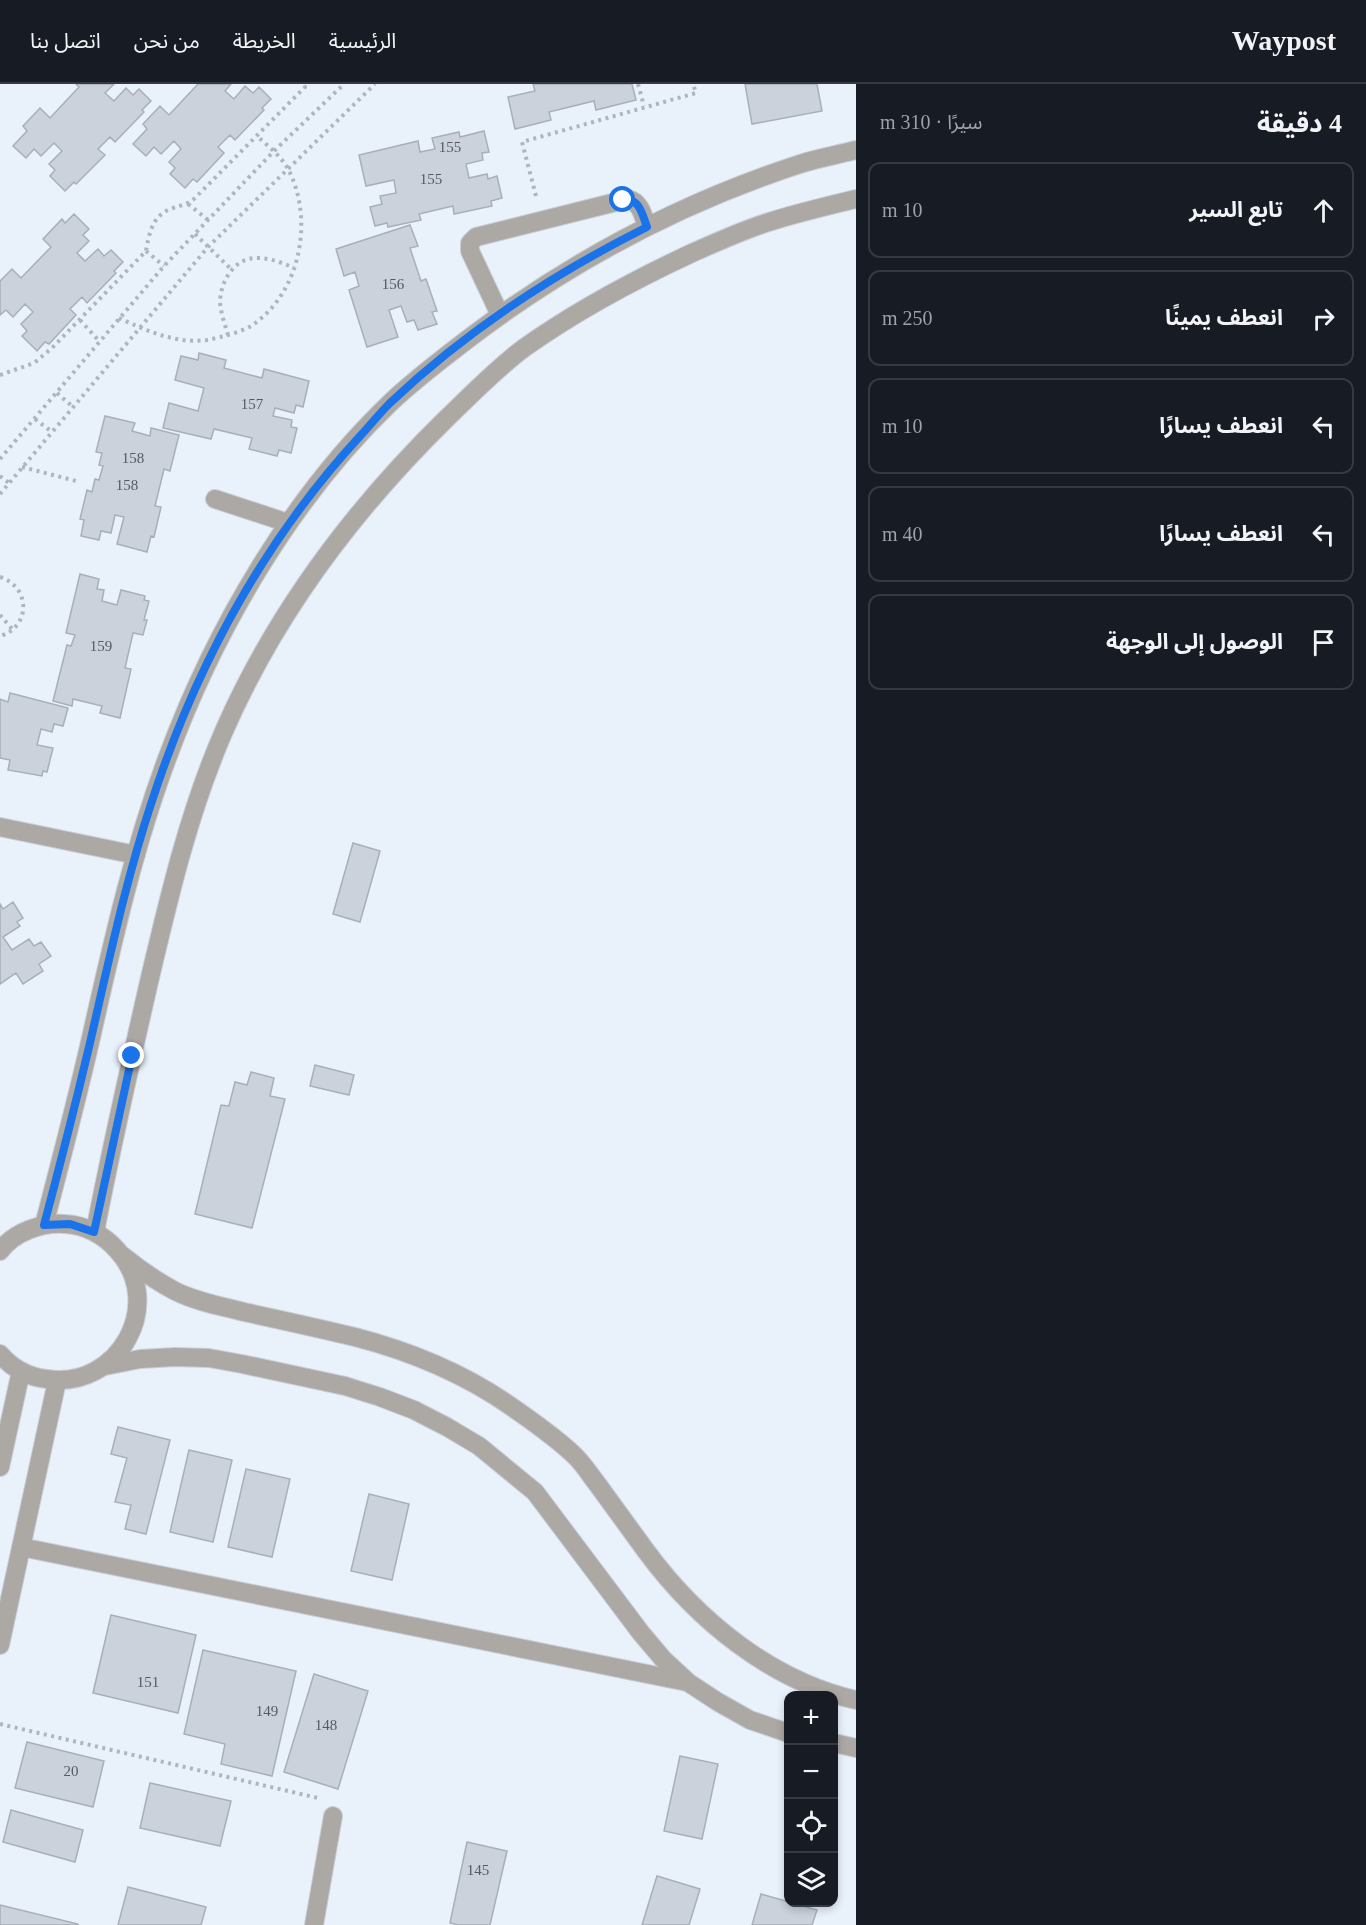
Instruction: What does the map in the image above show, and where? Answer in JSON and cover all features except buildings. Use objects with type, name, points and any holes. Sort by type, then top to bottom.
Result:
[{"type":"street","points":[[44,1225],[82,1077],[122,902],[168,755],[209,659],[238,604],[288,523],[337,461],[390,404],[446,356],[500,315],[557,277],[615,243],[738,186],[803,163],[856,150]]},
{"type":"street","points":[[500,315],[470,251],[470,243],[476,237],[628,199],[639,205],[647,227]]},
{"type":"street","points":[[94,1232],[166,912],[187,834],[204,783],[224,732],[273,635],[333,546],[422,442],[522,350],[568,319],[616,291],[717,242],[768,222],[856,199]]},
{"type":"street","points":[[215,499],[288,523]]},
{"type":"street","points":[[0,827],[136,855]]},
{"type":"street","points":[[0,1251],[3,1246],[22,1233],[44,1225],[70,1224],[94,1232],[110,1242],[148,1276],[203,1302],[356,1337],[395,1349],[453,1373],[509,1404],[577,1458],[673,1585],[699,1613],[728,1637],[760,1659],[797,1679],[837,1696],[856,1700]]},
{"type":"street","points":[[105,1366],[123,1346],[135,1323],[136,1288],[123,1256]]},
{"type":"street","points":[[0,1354],[21,1371],[38,1378],[57,1381],[74,1380],[105,1366],[140,1359],[209,1358],[345,1386],[380,1396],[414,1410],[479,1446],[535,1492],[641,1632],[663,1659],[689,1683],[750,1720],[784,1731]]},
{"type":"street","points":[[0,1467],[21,1371]]},
{"type":"street","points":[[0,1645],[57,1381]]},
{"type":"street","points":[[21,1547],[689,1683]]},
{"type":"street","points":[[838,1744],[856,1748]]},
{"type":"street","points":[[314,1925],[333,1816]]},
{"type":"path","points":[[0,375],[34,363],[51,349],[146,251],[150,229],[156,219],[165,211],[188,204],[195,198],[305,87],[301,84]]},
{"type":"path","points":[[0,459],[2,453],[35,419],[164,266],[274,151],[344,84]]},
{"type":"path","points":[[0,494],[208,247],[375,84]]},
{"type":"path","points":[[638,84],[644,106]]},
{"type":"path","points":[[542,220],[522,142],[696,93],[693,84]]},
{"type":"path","points":[[119,318],[160,336],[182,340],[206,340],[228,335],[250,326],[279,298],[294,268],[301,242],[301,222],[297,193],[288,169],[257,135]]},
{"type":"path","points":[[188,204],[208,220]]},
{"type":"path","points":[[195,234],[231,269]]},
{"type":"path","points":[[146,251],[164,266]]},
{"type":"path","points":[[228,335],[220,304],[221,292],[231,269],[243,261],[256,257],[282,262],[294,268]]},
{"type":"path","points":[[80,320],[100,342]]},
{"type":"path","points":[[57,393],[73,407]]},
{"type":"path","points":[[35,419],[52,432]]},
{"type":"path","points":[[22,467],[76,481]]},
{"type":"path","points":[[0,476],[9,483]]},
{"type":"path","points":[[0,577],[7,579],[16,587],[22,597],[24,609],[13,630],[0,636]]},
{"type":"path","points":[[0,615],[13,630]]},
{"type":"path","points":[[0,1724],[317,1798],[325,1801],[333,1816]]},
{"type":"route","points":[[132,1056],[94,1232],[70,1224],[44,1225],[75,1106],[122,902],[151,804],[188,706],[233,613],[288,523],[337,461],[390,404],[446,356],[500,315],[557,277],[647,227],[639,205],[632,200],[623,200]]}]
